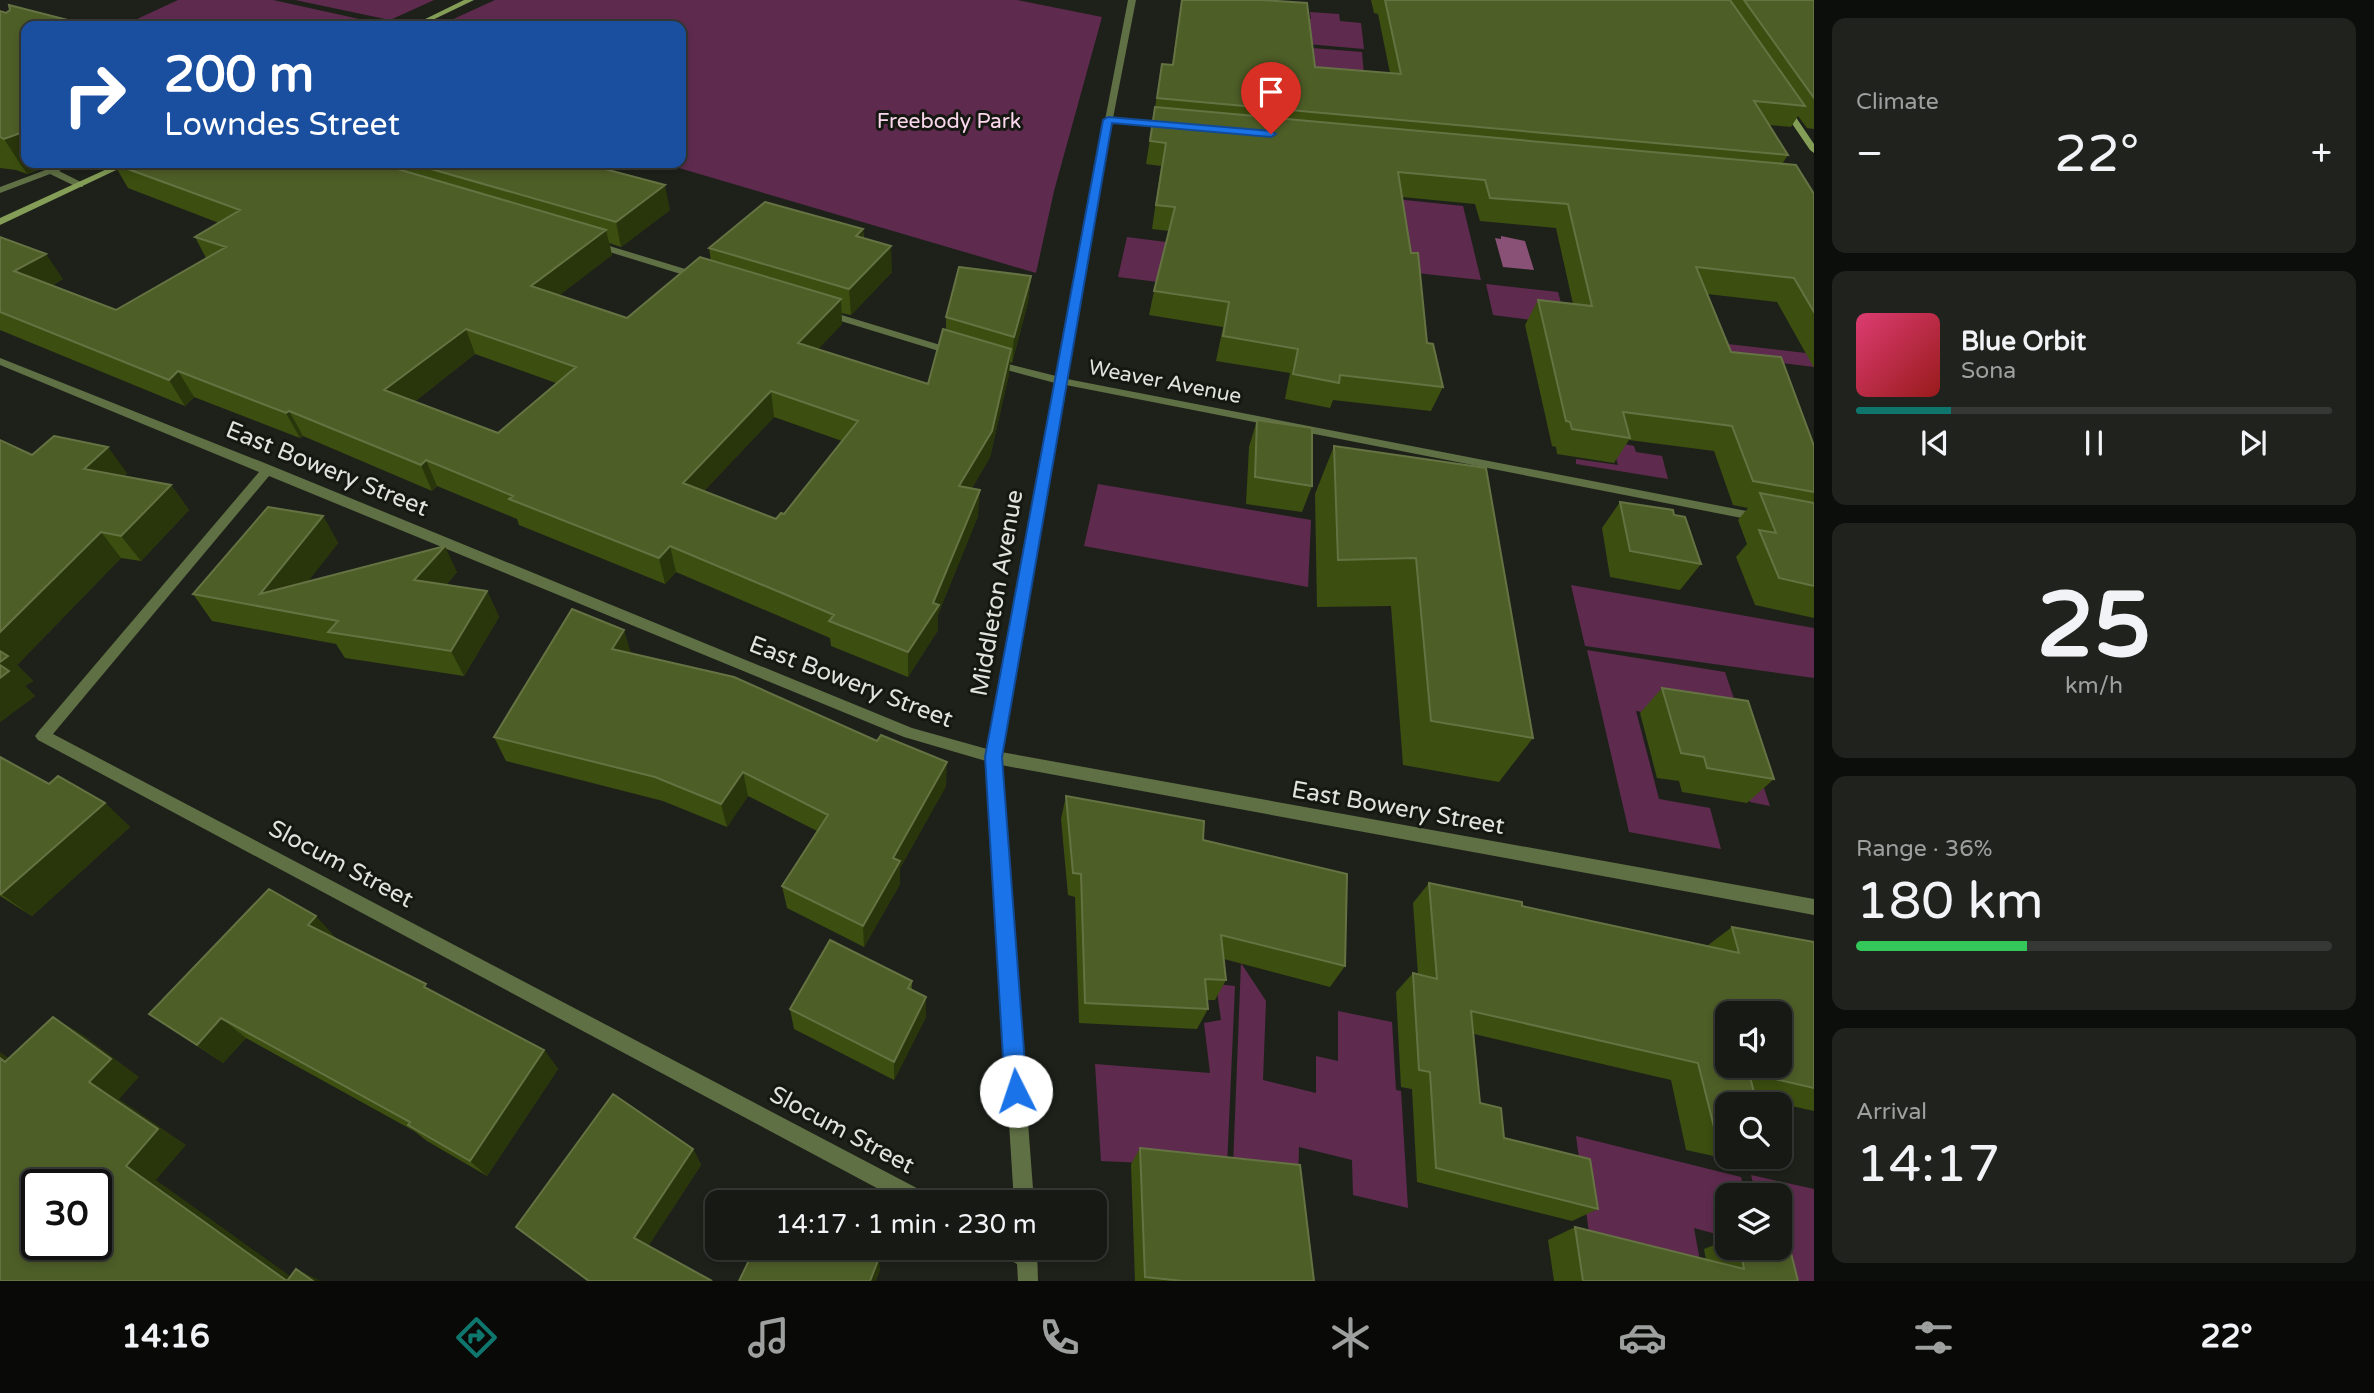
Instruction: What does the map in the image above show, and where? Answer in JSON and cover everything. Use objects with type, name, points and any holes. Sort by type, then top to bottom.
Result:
[{"type":"street","points":[[426,21],[470,0]]},
{"type":"street","name":"Middleton Avenue","points":[[1023,1190],[993,757],[1132,0]]},
{"type":"street","points":[[1775,93],[1814,150]]},
{"type":"street","points":[[1108,120],[1177,126]]},
{"type":"street","points":[[52,172],[57,168]]},
{"type":"street","points":[[0,190],[60,168]]},
{"type":"street","points":[[0,222],[116,168]]},
{"type":"street","points":[[52,172],[80,185]]},
{"type":"street","points":[[575,239],[709,279]]},
{"type":"street","points":[[816,311],[963,355]]},
{"type":"street","name":"Weaver Avenue","points":[[977,359],[1062,381],[1773,520]]},
{"type":"street","name":"East Bowery Street","points":[[0,361],[909,733],[993,757],[1814,908]]},
{"type":"street","name":"Slocum Street","points":[[268,469],[43,736],[900,1190]]},
{"type":"street","points":[[1023,1260],[1028,1281]]},
{"type":"green space","points":[[178,0],[273,0],[368,21],[133,21]]},
{"type":"green space","points":[[295,0],[434,0],[390,20]]},
{"type":"green space","name":"Freebody Park","points":[[495,0],[1017,0],[1102,17],[1054,191],[1036,273],[679,168],[686,168],[686,21],[449,21]]},
{"type":"green space","points":[[1310,12],[1339,14],[1340,21],[1361,23],[1364,49],[1249,39],[1250,14],[1311,19]]},
{"type":"green space","points":[[1312,48],[1362,52],[1365,86],[1312,84]]},
{"type":"green space","points":[[1395,199],[1463,206],[1481,280],[1407,272]]},
{"type":"green space","points":[[1127,237],[1329,263],[1247,293],[1118,277]]},
{"type":"green space","points":[[1486,284],[1558,292],[1576,357],[1554,323],[1493,315]]},
{"type":"green space","points":[[1658,336],[1814,354],[1814,367],[1765,361]]},
{"type":"green space","points":[[1600,402],[1624,444],[1634,446],[1636,452],[1662,456],[1668,479],[1576,464],[1576,459],[1618,465]]},
{"type":"green space","points":[[1098,484],[1311,520],[1308,587],[1084,546]]},
{"type":"green space","points":[[1571,585],[1814,628],[1814,678],[1585,646]]},
{"type":"green space","points":[[1587,650],[1725,672],[1770,806],[1750,802],[1724,725],[1636,711],[1659,799],[1710,808],[1721,849],[1629,832]]},
{"type":"green space","points":[[1241,963],[1266,1001],[1263,1080],[1316,1093],[1316,1056],[1338,1061],[1338,1011],[1392,1022],[1396,1090],[1401,1091],[1408,1208],[1353,1195],[1352,1160],[1299,1147],[1298,1183],[1233,1167]]},
{"type":"green space","points":[[1216,984],[1235,986],[1227,1167],[1101,1161],[1095,1064],[1210,1073],[1204,1023],[1221,1020]]},
{"type":"green space","points":[[1576,1136],[1741,1177],[1742,1183],[1715,1183],[1715,1234],[1694,1228],[1700,1261],[1589,1233]]},
{"type":"green space","points":[[1751,1175],[1787,1183],[1753,1183]]},
{"type":"green space","points":[[1792,1184],[1814,1189],[1814,1281],[1778,1281],[1778,1260],[1792,1260]]},
{"type":"shaded area","points":[[1501,236],[1525,241],[1534,270],[1503,267],[1495,238],[1501,239]]},
{"type":"building","points":[[1182,0],[1307,3],[1315,67],[1401,74],[1385,0],[1730,0],[1805,106],[1754,101],[1788,155],[1157,98],[1162,64],[1173,65]]},
{"type":"building","points":[[1744,0],[1814,0],[1814,98]]},
{"type":"building","points":[[9,5],[71,21],[21,21],[21,133],[4,139],[0,137],[0,11],[6,13],[10,10]]},
{"type":"building","points":[[1155,107],[1796,165],[1814,194],[1814,312],[1794,278],[1696,267],[1731,352],[1781,357],[1814,446],[1814,492],[1753,481],[1732,426],[1623,412],[1630,438],[1572,429],[1570,422],[1566,421],[1538,300],[1592,306],[1568,204],[1490,198],[1485,180],[1398,172],[1411,253],[1418,253],[1427,343],[1433,344],[1443,387],[1340,375],[1339,383],[1293,374],[1298,349],[1223,336],[1229,302],[1154,291],[1175,207],[1156,205],[1166,143],[1150,141]]},
{"type":"building","points":[[125,168],[394,168],[606,230],[531,286],[627,318],[700,257],[841,299],[798,343],[928,384],[943,329],[1011,349],[992,431],[959,486],[980,490],[933,603],[939,605],[908,652],[829,621],[834,615],[670,546],[659,558],[509,499],[513,496],[426,460],[421,465],[289,411],[286,413],[178,371],[169,380],[0,312],[0,237],[46,254],[14,271],[116,310],[226,247],[195,237],[240,210]],"holes":[[[466,329],[576,367],[498,433],[384,390]],[[771,391],[858,421],[784,514],[781,513],[776,519],[683,483]]]},
{"type":"building","points":[[427,168],[601,168],[665,185],[616,222]]},
{"type":"building","points":[[765,202],[863,229],[856,236],[891,246],[849,289],[709,248]]},
{"type":"building","points":[[959,267],[1031,276],[1014,337],[946,317]]},
{"type":"building","points":[[1257,420],[1312,428],[1312,486],[1255,477]]},
{"type":"building","points":[[54,436],[108,447],[84,469],[171,485],[121,536],[101,532],[0,632],[0,440],[32,455]]},
{"type":"building","points":[[1334,446],[1486,468],[1533,738],[1431,721],[1416,558],[1338,560]]},
{"type":"building","points":[[1760,493],[1814,503],[1814,586],[1779,578],[1759,530],[1776,533]]},
{"type":"building","points":[[1620,502],[1673,510],[1674,515],[1685,517],[1701,564],[1630,551]]},
{"type":"building","points":[[268,507],[323,516],[260,594],[445,546],[414,580],[487,591],[451,651],[328,632],[338,621],[193,594]]},
{"type":"building","points":[[572,609],[624,630],[612,649],[734,677],[877,741],[881,735],[947,762],[893,858],[900,861],[863,926],[782,886],[828,815],[743,772],[721,804],[655,777],[494,737]]},
{"type":"building","points":[[0,651],[8,656],[0,662]]},
{"type":"building","points":[[0,665],[9,671],[0,678]]},
{"type":"building","points":[[1662,688],[1748,701],[1774,779],[1707,768],[1704,757],[1681,753]]},
{"type":"building","points":[[0,757],[49,784],[58,776],[105,803],[1,894],[0,894]]},
{"type":"building","points":[[1066,796],[1204,821],[1203,840],[1347,874],[1345,966],[1221,935],[1226,980],[1205,979],[1208,1009],[1085,1003],[1081,874],[1073,873]]},
{"type":"building","points":[[1429,883],[1739,953],[1732,927],[1814,942],[1814,1088],[1771,1078],[1792,1078],[1792,1001],[1715,1001],[1715,1078],[1750,1078],[1754,1092],[1715,1092],[1715,1131],[1698,1063],[1471,1011],[1480,1103],[1501,1108],[1504,1138],[1590,1159],[1598,1209],[1436,1168],[1430,1072],[1419,1070],[1413,973],[1437,979]]},
{"type":"building","points":[[269,889],[316,916],[308,925],[426,984],[424,987],[544,1050],[470,1161],[408,1125],[410,1122],[221,1018],[197,1045],[149,1014]]},
{"type":"building","points":[[830,940],[912,981],[908,988],[926,997],[894,1062],[790,1009]]},
{"type":"building","points":[[53,1017],[111,1059],[89,1082],[158,1129],[126,1166],[287,1281],[0,1281],[0,1058],[5,1062]]},
{"type":"building","points":[[613,1094],[693,1149],[634,1238],[712,1281],[589,1281],[516,1227]]},
{"type":"building","points":[[1140,1148],[1300,1165],[1314,1281],[1183,1281],[1145,1277]]},
{"type":"building","points":[[1575,1227],[1744,1269],[1742,1260],[1792,1260],[1792,1257],[1798,1281],[1583,1281]]},
{"type":"building","points":[[749,1260],[878,1260],[870,1281],[739,1281]]},
{"type":"building","points":[[296,1269],[313,1281],[287,1281]]},
{"type":"route","points":[[1016,1091],[993,757],[1108,120],[1271,134]]}]
